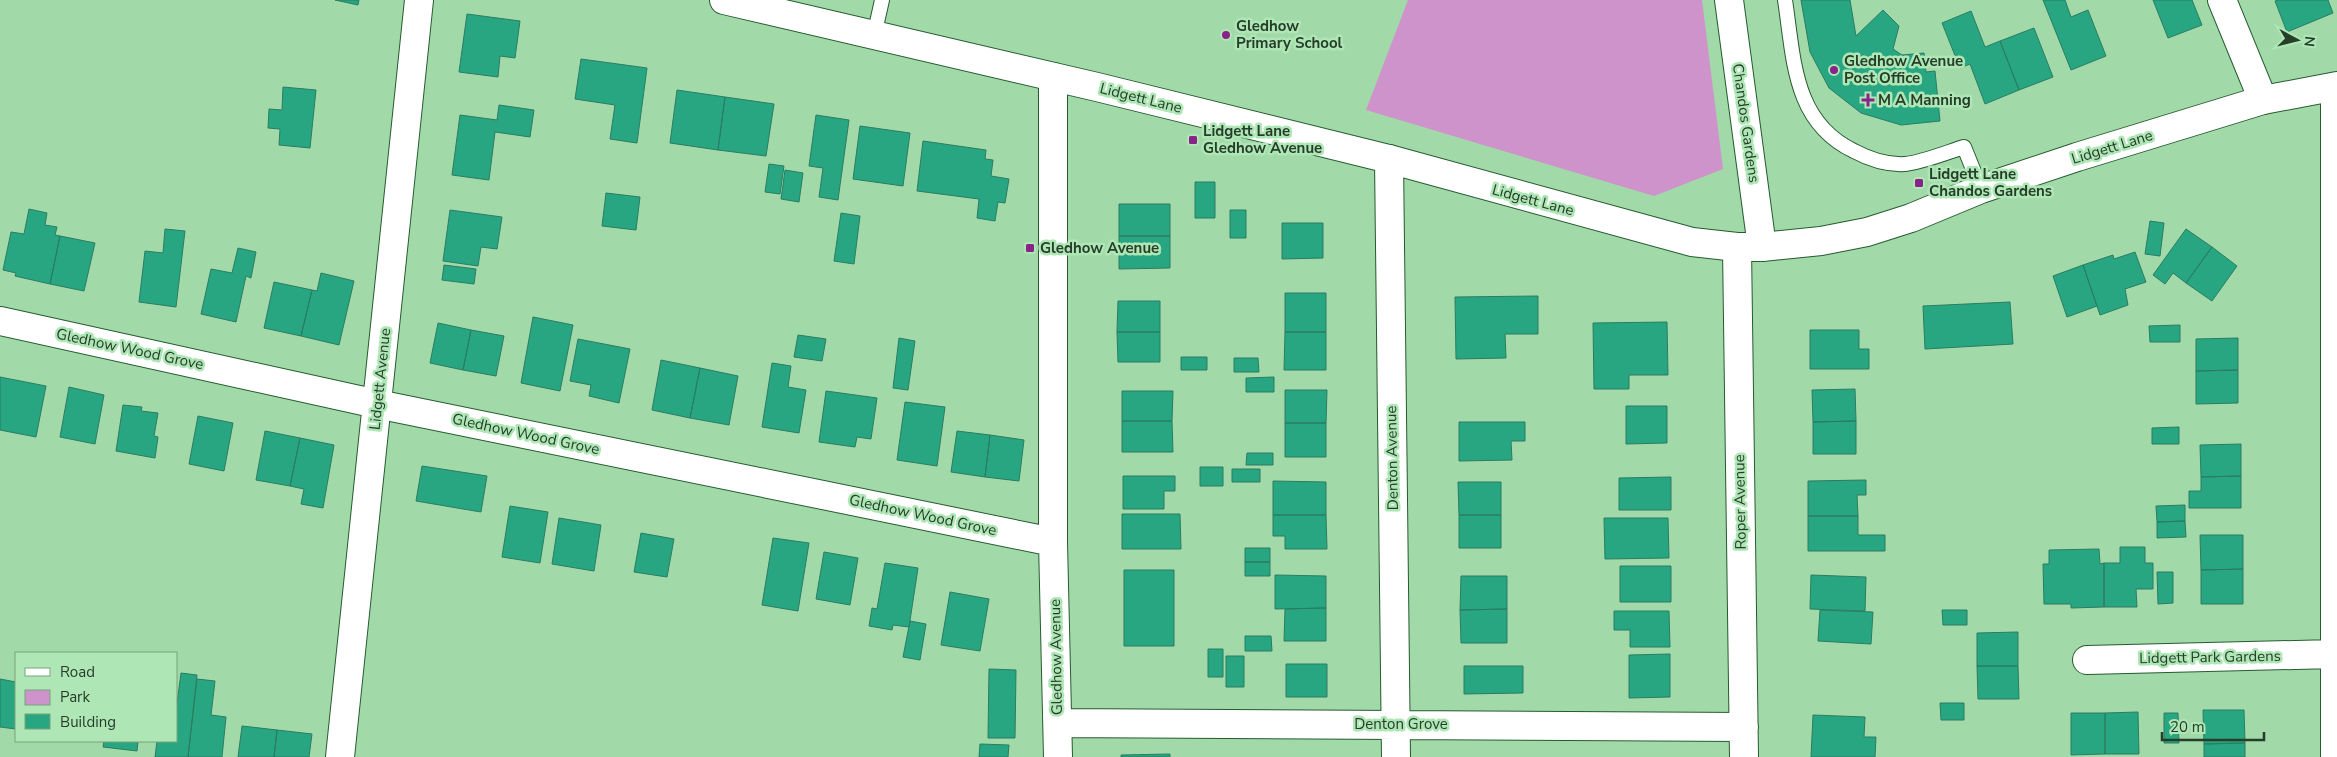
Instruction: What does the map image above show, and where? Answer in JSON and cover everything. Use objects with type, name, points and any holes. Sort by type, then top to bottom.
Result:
[{"type":"street","name":"Lidgett Avenue","points":[[340,757],[419,0]]},
{"type":"street","name":"Lidgett Lane","points":[[724,0],[1053,77],[1389,159],[1692,242],[1749,247],[1822,242],[1867,232],[1911,218],[1981,189],[2077,157],[2263,100],[2336,86]]},
{"type":"street","name":"Chandos Gardens","points":[[1729,0],[1749,247]]},
{"type":"street","points":[[2222,0],[2263,100]]},
{"type":"street","name":"Gledhow Avenue","points":[[1053,77],[1053,542],[1058,757]]},
{"type":"street","points":[[2335,757],[2336,86]]},
{"type":"street","name":"Denton Avenue","points":[[1389,159],[1396,757]]},
{"type":"street","name":"Roper Avenue","points":[[1744,757],[1749,247]]},
{"type":"street","name":"Gledhow Wood Grove","points":[[0,321],[377,404],[1053,542]]},
{"type":"street","name":"Lidgett Park Gardens","points":[[2086,660],[2335,665]]},
{"type":"street","name":"Denton Grove","points":[[1058,723],[1744,727]]},
{"type":"lane","points":[[874,36],[882,0]]},
{"type":"lane","points":[[1785,0],[1798,86],[1813,118],[1838,144],[1870,160],[1906,164],[1964,147],[1981,189]]},
{"type":"green space","points":[[1408,0],[1702,0],[1723,169],[1654,196],[1366,110]]},
{"type":"building","points":[[335,0],[359,0],[358,5]]},
{"type":"building","points":[[1801,0],[1850,0],[1856,36],[1883,10],[1899,26],[1893,49],[1902,55],[1924,53],[1926,72],[1935,71],[1940,121],[1901,125],[1861,113],[1829,88],[1810,52]]},
{"type":"building","points":[[2043,0],[2065,0],[2071,17],[2088,10],[2106,56],[2071,70]]},
{"type":"building","points":[[2153,0],[2192,0],[2202,25],[2168,38]]},
{"type":"building","points":[[2328,0],[2333,13],[2287,32],[2275,1]]},
{"type":"building","points":[[1971,11],[1985,47],[2000,41],[2019,90],[1985,104],[1970,64],[1960,68],[1942,23]]},
{"type":"building","points":[[467,14],[520,21],[515,58],[500,56],[498,77],[459,72]]},
{"type":"building","points":[[2034,28],[2053,77],[2019,90],[2000,41]]},
{"type":"building","points":[[581,59],[647,68],[637,143],[610,139],[615,105],[575,99]]},
{"type":"building","points":[[283,87],[316,90],[310,148],[279,145],[280,129],[268,128],[269,109],[282,110]]},
{"type":"building","points":[[677,90],[725,97],[718,150],[670,143]]},
{"type":"building","points":[[725,97],[774,104],[766,156],[718,150]]},
{"type":"building","points":[[499,105],[534,110],[530,137],[495,132],[489,180],[452,175],[460,115],[497,120]]},
{"type":"building","points":[[816,115],[849,120],[838,200],[819,197],[823,168],[809,166]]},
{"type":"building","points":[[860,126],[910,133],[903,186],[853,179]]},
{"type":"building","points":[[923,141],[986,150],[985,159],[993,160],[991,176],[1009,179],[1005,203],[998,202],[995,221],[977,218],[979,199],[917,191]]},
{"type":"building","points":[[769,164],[784,166],[780,194],[765,192]]},
{"type":"building","points":[[785,170],[803,173],[799,202],[781,199]]},
{"type":"building","points":[[1195,182],[1215,182],[1215,218],[1195,218]]},
{"type":"building","points":[[606,193],[640,197],[636,230],[602,226]]},
{"type":"building","points":[[1119,204],[1170,204],[1170,236],[1119,236]]},
{"type":"building","points":[[29,209],[47,213],[45,225],[57,227],[55,235],[60,236],[50,284],[15,276],[16,273],[3,270],[11,232],[24,234]]},
{"type":"building","points":[[450,210],[502,217],[497,249],[481,247],[478,266],[443,261]]},
{"type":"building","points":[[1230,210],[1246,210],[1246,238],[1230,238]]},
{"type":"building","points":[[841,213],[860,216],[854,264],[834,261]]},
{"type":"building","points":[[2150,221],[2164,223],[2160,256],[2145,254]]},
{"type":"building","points":[[1282,223],[1323,223],[1323,258],[1282,259]]},
{"type":"building","points":[[165,229],[185,231],[176,307],[139,302],[145,251],[163,253]]},
{"type":"building","points":[[2186,229],[2212,247],[2186,283],[2173,273],[2165,284],[2153,275]]},
{"type":"building","points":[[60,236],[95,243],[84,291],[50,284]]},
{"type":"building","points":[[1119,236],[1170,236],[1170,268],[1119,269]]},
{"type":"building","points":[[2212,247],[2237,266],[2212,301],[2186,283]]},
{"type":"building","points":[[238,248],[256,252],[251,278],[246,276],[236,322],[201,314],[211,269],[232,273]]},
{"type":"building","points":[[2135,252],[2146,282],[2125,289],[2128,305],[2100,315],[2083,265],[2113,255],[2114,259]]},
{"type":"building","points":[[444,265],[476,269],[474,284],[442,280]]},
{"type":"building","points":[[2083,265],[2097,306],[2067,317],[2053,276]]},
{"type":"building","points":[[321,273],[354,281],[339,345],[301,336],[312,290],[317,291]]},
{"type":"building","points":[[274,282],[312,290],[301,336],[264,328]]},
{"type":"building","points":[[1285,293],[1326,293],[1326,332],[1285,332]]},
{"type":"building","points":[[1538,296],[1538,334],[1505,334],[1506,358],[1456,359],[1455,297]]},
{"type":"building","points":[[1118,301],[1160,301],[1160,332],[1117,332]]},
{"type":"building","points":[[2010,302],[2013,344],[1925,349],[1923,306]]},
{"type":"building","points":[[533,317],[573,325],[560,391],[521,383]]},
{"type":"building","points":[[1667,322],[1668,375],[1629,375],[1629,389],[1594,389],[1593,323]]},
{"type":"building","points":[[438,323],[471,330],[463,370],[430,363]]},
{"type":"building","points":[[2180,325],[2180,342],[2150,342],[2149,326]]},
{"type":"building","points":[[471,330],[504,336],[496,376],[463,370]]},
{"type":"building","points":[[1810,330],[1859,330],[1859,349],[1869,349],[1869,369],[1810,369]]},
{"type":"building","points":[[1117,332],[1160,332],[1160,362],[1118,362]]},
{"type":"building","points":[[1285,332],[1326,332],[1326,370],[1284,370]]},
{"type":"building","points":[[798,335],[826,339],[822,361],[794,357]]},
{"type":"building","points":[[899,338],[915,341],[908,390],[893,388]]},
{"type":"building","points":[[2238,338],[2238,370],[2196,371],[2196,339]]},
{"type":"building","points":[[578,339],[630,349],[619,403],[589,396],[591,385],[570,381]]},
{"type":"building","points":[[1181,357],[1207,357],[1207,370],[1181,370]]},
{"type":"building","points":[[1234,358],[1258,358],[1259,372],[1234,372]]},
{"type":"building","points":[[661,360],[700,368],[690,418],[652,410]]},
{"type":"building","points":[[772,363],[791,366],[788,387],[806,390],[799,433],[762,427]]},
{"type":"building","points":[[700,368],[738,376],[729,425],[690,418]]},
{"type":"building","points":[[2238,370],[2238,403],[2196,404],[2196,371]]},
{"type":"building","points":[[0,377],[46,386],[36,437],[0,430]]},
{"type":"building","points":[[1274,377],[1274,392],[1246,392],[1246,378]]},
{"type":"building","points":[[69,387],[104,395],[95,444],[60,437]]},
{"type":"building","points":[[1855,389],[1856,421],[1813,422],[1812,390]]},
{"type":"building","points":[[1285,390],[1327,390],[1326,423],[1285,423]]},
{"type":"building","points":[[826,391],[877,398],[871,439],[857,437],[855,447],[819,442]]},
{"type":"building","points":[[1122,391],[1173,391],[1172,421],[1122,421]]},
{"type":"building","points":[[905,402],[945,407],[937,466],[897,460]]},
{"type":"building","points":[[123,405],[142,407],[141,411],[158,413],[154,436],[158,437],[155,458],[116,451]]},
{"type":"building","points":[[1626,406],[1667,406],[1667,443],[1626,444]]},
{"type":"building","points":[[198,416],[233,423],[224,471],[189,464]]},
{"type":"building","points":[[1122,421],[1172,421],[1173,452],[1122,452]]},
{"type":"building","points":[[1856,421],[1856,454],[1813,454],[1813,422]]},
{"type":"building","points":[[1459,422],[1525,422],[1525,441],[1511,441],[1512,460],[1459,461]]},
{"type":"building","points":[[1285,423],[1326,423],[1326,457],[1285,457]]},
{"type":"building","points":[[2179,427],[2179,444],[2152,444],[2152,428]]},
{"type":"building","points":[[265,431],[300,438],[290,486],[256,480]]},
{"type":"building","points":[[957,431],[990,435],[985,477],[951,472]]},
{"type":"building","points":[[990,435],[1024,440],[1019,481],[985,477]]},
{"type":"building","points":[[300,438],[334,445],[323,508],[301,504],[304,489],[290,486]]},
{"type":"building","points":[[2241,444],[2241,476],[2201,477],[2200,445]]},
{"type":"building","points":[[1247,453],[1273,453],[1273,465],[1246,465]]},
{"type":"building","points":[[422,466],[487,476],[481,512],[416,501]]},
{"type":"building","points":[[1200,467],[1223,467],[1223,486],[1200,486]]},
{"type":"building","points":[[1232,469],[1260,469],[1260,482],[1232,482]]},
{"type":"building","points":[[1123,476],[1175,476],[1175,491],[1164,491],[1164,509],[1123,509]]},
{"type":"building","points":[[2241,476],[2241,508],[2189,508],[2189,491],[2201,491],[2201,477]]},
{"type":"building","points":[[1671,477],[1671,510],[1619,510],[1619,478]]},
{"type":"building","points":[[1866,480],[1866,495],[1857,495],[1858,516],[1808,516],[1808,481]]},
{"type":"building","points":[[1273,481],[1326,482],[1326,515],[1273,515]]},
{"type":"building","points":[[1458,482],[1501,482],[1501,515],[1459,515]]},
{"type":"building","points":[[2185,505],[2185,521],[2157,522],[2156,506]]},
{"type":"building","points":[[510,506],[548,512],[540,563],[502,557]]},
{"type":"building","points":[[1122,514],[1180,514],[1181,549],[1122,549]]},
{"type":"building","points":[[1273,515],[1326,515],[1327,549],[1285,549],[1285,536],[1273,536]]},
{"type":"building","points":[[1459,515],[1501,515],[1501,548],[1459,548]]},
{"type":"building","points":[[1808,516],[1858,516],[1858,535],[1885,535],[1885,551],[1808,551]]},
{"type":"building","points":[[559,518],[601,525],[594,571],[552,564]]},
{"type":"building","points":[[1604,518],[1668,518],[1669,558],[1605,559]]},
{"type":"building","points":[[2185,521],[2186,537],[2157,538],[2157,522]]},
{"type":"building","points":[[641,533],[674,539],[667,577],[634,572]]},
{"type":"building","points":[[2200,535],[2243,535],[2243,569],[2201,570]]},
{"type":"building","points":[[773,538],[809,543],[798,611],[762,605]]},
{"type":"building","points":[[2120,547],[2145,547],[2145,563],[2153,563],[2153,589],[2136,589],[2137,607],[2104,607],[2104,563],[2120,563]]},
{"type":"building","points":[[1245,548],[1270,548],[1270,562],[1245,562]]},
{"type":"building","points":[[2099,549],[2100,564],[2104,563],[2104,607],[2071,608],[2071,604],[2044,604],[2043,564],[2049,564],[2049,550]]},
{"type":"building","points":[[824,552],[858,558],[850,605],[816,599]]},
{"type":"building","points":[[1245,562],[1270,562],[1270,576],[1245,576]]},
{"type":"building","points":[[885,563],[918,568],[909,627],[893,625],[892,630],[869,626],[872,608],[877,609]]},
{"type":"building","points":[[1620,566],[1671,566],[1671,602],[1620,602]]},
{"type":"building","points":[[2243,569],[2243,604],[2201,604],[2201,570]]},
{"type":"building","points":[[1124,570],[1174,570],[1174,646],[1124,646]]},
{"type":"building","points":[[2157,572],[2173,572],[2173,603],[2158,604]]},
{"type":"building","points":[[1275,575],[1326,576],[1326,608],[1275,609]]},
{"type":"building","points":[[1811,575],[1866,577],[1865,611],[1810,609]]},
{"type":"building","points":[[1461,576],[1507,576],[1507,609],[1460,610]]},
{"type":"building","points":[[950,592],[989,599],[980,651],[941,645]]},
{"type":"building","points":[[1326,608],[1326,641],[1284,641],[1285,609]]},
{"type":"building","points":[[1507,609],[1507,643],[1461,643],[1460,610]]},
{"type":"building","points":[[1820,610],[1873,612],[1871,644],[1818,641]]},
{"type":"building","points":[[1942,610],[1967,610],[1967,625],[1943,625]]},
{"type":"building","points":[[1614,611],[1669,611],[1670,647],[1630,647],[1630,630],[1614,630]]},
{"type":"building","points":[[910,621],[926,624],[920,660],[903,657]]},
{"type":"building","points":[[2018,632],[2018,666],[1977,666],[1977,633]]},
{"type":"building","points":[[1245,636],[1271,636],[1272,651],[1245,651]]},
{"type":"building","points":[[1208,649],[1223,649],[1223,677],[1208,677]]},
{"type":"building","points":[[1670,654],[1670,697],[1629,698],[1629,655]]},
{"type":"building","points":[[1226,656],[1244,656],[1244,687],[1226,687]]},
{"type":"building","points":[[1286,664],[1327,664],[1327,697],[1286,697]]},
{"type":"building","points":[[1464,666],[1523,666],[1523,693],[1464,694]]},
{"type":"building","points":[[1977,666],[2018,666],[2019,699],[1978,699]]},
{"type":"building","points":[[989,669],[1016,670],[1015,738],[988,738]]},
{"type":"building","points":[[181,673],[197,675],[188,757],[155,757],[157,742],[178,742],[178,696]]},
{"type":"building","points":[[0,679],[15,682],[15,729],[0,727]]},
{"type":"building","points":[[197,679],[215,681],[211,715],[226,717],[222,757],[188,757]]},
{"type":"building","points":[[1940,703],[1964,703],[1964,720],[1941,720]]},
{"type":"building","points":[[2203,710],[2244,710],[2245,743],[2204,744]]},
{"type":"building","points":[[2138,712],[2139,754],[2105,754],[2105,713]]},
{"type":"building","points":[[2071,713],[2105,713],[2105,754],[2071,755]]},
{"type":"building","points":[[2164,713],[2178,713],[2179,743],[2164,743]]},
{"type":"building","points":[[1813,715],[1865,717],[1864,737],[1876,737],[1875,757],[1811,757]]},
{"type":"building","points":[[242,726],[277,730],[274,757],[238,757]]},
{"type":"building","points":[[277,730],[312,734],[309,757],[274,757]]},
{"type":"building","points":[[104,742],[138,742],[137,751],[103,747]]},
{"type":"building","points":[[2245,743],[2245,757],[2204,757],[2204,744]]},
{"type":"building","points":[[980,744],[1009,745],[1008,757],[979,757]]},
{"type":"building","points":[[1170,754],[1170,757],[1121,757],[1121,755]]},
{"type":"place","name":"Gledhow Primary School","points":[[1226,35]]},
{"type":"place","name":"Gledhow Avenue Post Office","points":[[1834,70]]},
{"type":"place","name":"M A Manning","points":[[1868,100]]},
{"type":"place","name":"Lidgett Lane Gledhow Avenue","points":[[1193,140]]},
{"type":"place","name":"Lidgett Lane Chandos Gardens","points":[[1919,183]]},
{"type":"place","name":"Gledhow Avenue","points":[[1030,248]]}]
